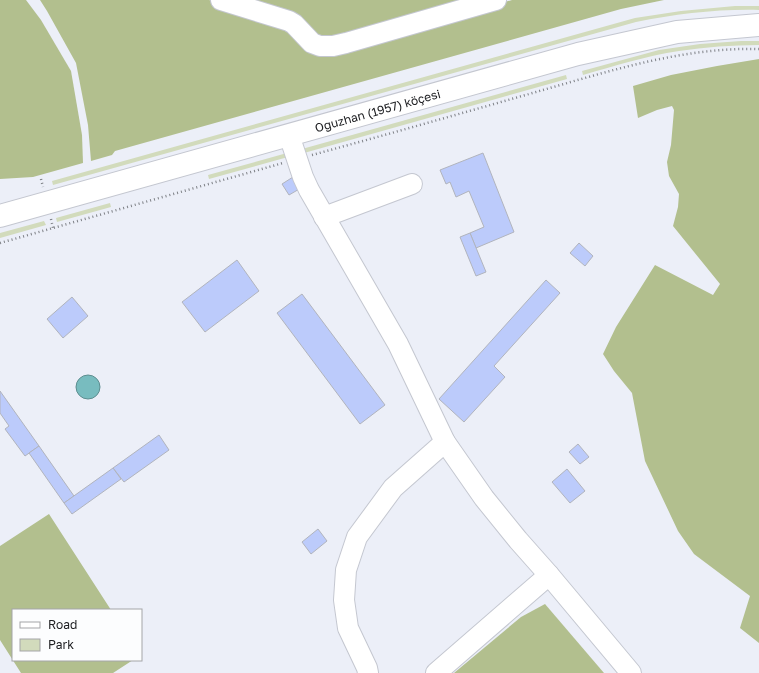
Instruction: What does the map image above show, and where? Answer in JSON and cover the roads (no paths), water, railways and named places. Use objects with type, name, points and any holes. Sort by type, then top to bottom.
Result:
[{"type":"main road","name":"Oguzhan (1957) köçesi","points":[[0,216],[586,52],[677,32],[759,25]]},
{"type":"lane","points":[[221,0],[283,18],[294,24],[312,43],[320,46],[333,46],[346,44],[496,0]]},
{"type":"lane","points":[[289,135],[303,177],[324,217],[398,344],[445,442],[484,498],[631,673]]},
{"type":"lane","points":[[324,217],[412,184]]},
{"type":"lane","points":[[368,673],[348,628],[344,600],[346,570],[357,537],[393,488],[445,442]]},
{"type":"lane","points":[[436,673],[549,575]]},
{"type":"water","points":[[88,375],[97,378],[100,387],[97,396],[88,399],[79,396],[76,387],[79,378]]}]
